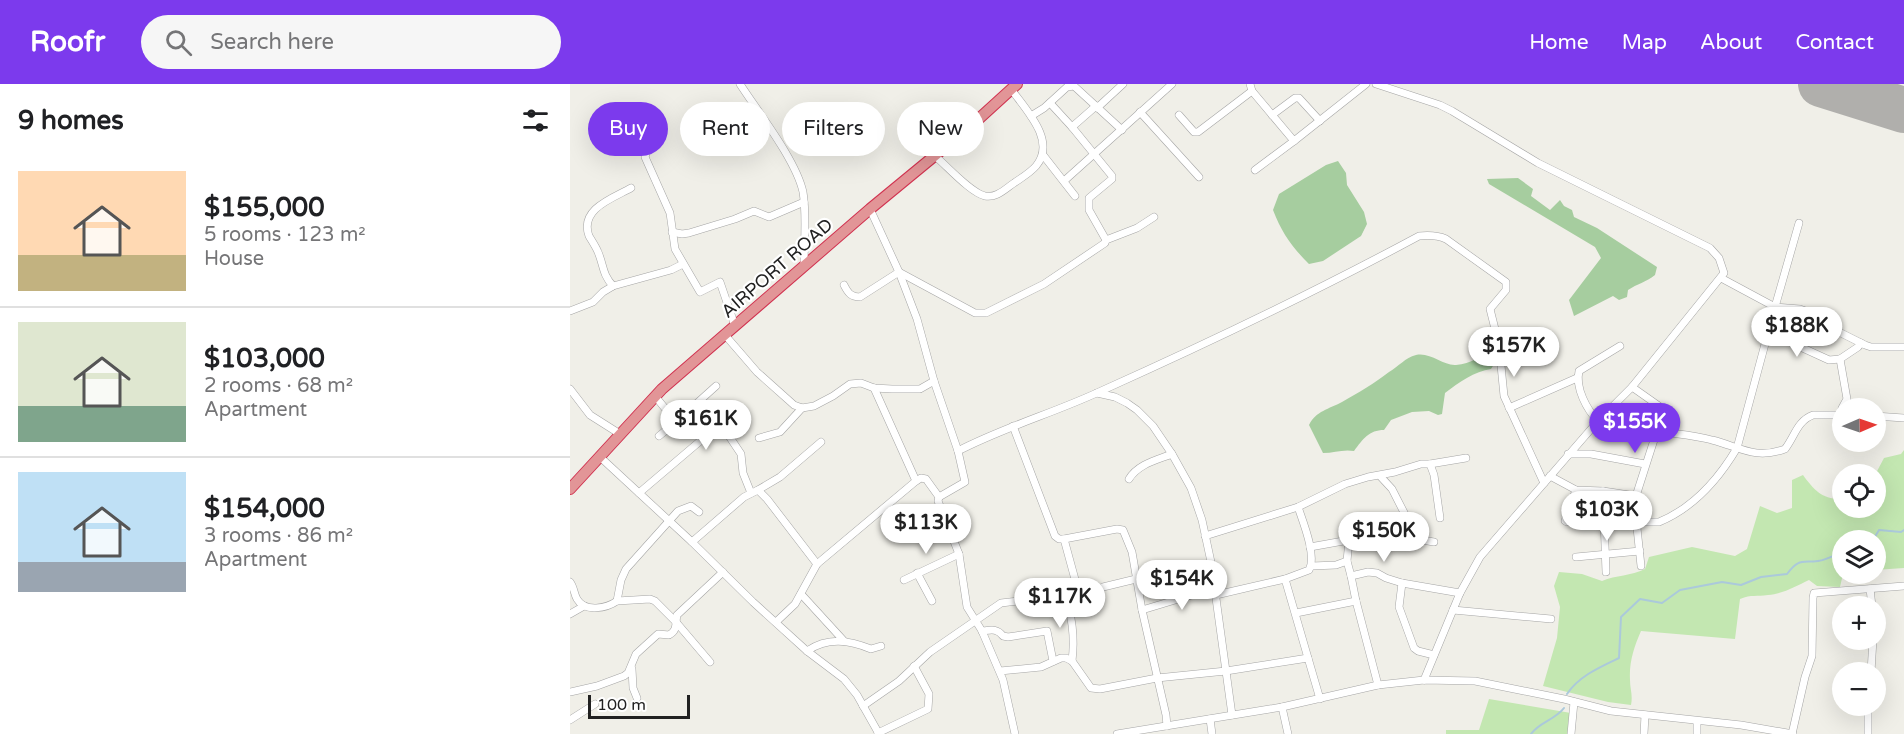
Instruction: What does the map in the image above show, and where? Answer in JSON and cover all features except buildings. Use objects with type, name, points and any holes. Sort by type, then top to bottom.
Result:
[{"type":"highway","name":"AIRPORT ROAD","points":[[984,113],[1014,87]]},
{"type":"highway","name":"AIRPORT ROAD","points":[[570,489],[655,396],[870,209],[935,156]]},
{"type":"street","points":[[740,84],[795,169],[800,181],[804,202],[804,267]]},
{"type":"street","points":[[1072,127],[1123,84]]},
{"type":"street","points":[[1064,181],[1172,84]]},
{"type":"street","points":[[1255,170],[1366,84]]},
{"type":"street","points":[[1376,84],[1440,105],[1538,163],[1710,248],[1719,258],[1724,273],[1632,387],[1568,454],[1480,557],[1460,593],[1424,680]]},
{"type":"street","points":[[1031,116],[1067,87],[1074,86],[1122,130]]},
{"type":"street","points":[[935,156],[976,192],[987,196],[994,196],[1003,191],[1036,167],[1043,155],[1043,140],[1014,87]]},
{"type":"street","points":[[1179,115],[1194,132],[1198,132],[1251,88],[1294,141]]},
{"type":"street","points":[[1272,115],[1295,98],[1299,98],[1320,121]]},
{"type":"street","points":[[1050,103],[1112,176],[1112,179],[1089,198],[1089,210],[1106,240]]},
{"type":"street","points":[[1140,112],[1199,177]]},
{"type":"street","points":[[1043,155],[1076,196]]},
{"type":"street","points":[[645,156],[670,213],[675,249],[700,292],[720,282],[735,326]]},
{"type":"street","points":[[613,286],[605,276],[601,258],[590,236],[587,220],[592,212],[631,188]]},
{"type":"street","points":[[672,232],[689,233],[754,212],[769,216],[804,202]]},
{"type":"street","points":[[870,209],[899,272],[917,319],[934,381],[958,451],[965,482],[939,497]]},
{"type":"street","points":[[899,272],[975,313],[986,313],[1044,284],[1105,243],[1106,240],[1137,228],[1154,217]]},
{"type":"street","points":[[1576,490],[1565,520],[1567,522],[1659,522],[1669,518],[1695,499],[1725,469],[1737,448],[1799,223]]},
{"type":"street","points":[[958,451],[1013,426],[1097,393],[1215,340],[1345,276],[1419,236],[1428,235],[1446,239],[1506,282],[1506,290],[1490,309],[1499,345],[1504,396],[1544,483]]},
{"type":"street","points":[[570,311],[593,302],[613,286],[671,270],[683,264]]},
{"type":"street","points":[[844,285],[849,294],[860,297],[899,272]]},
{"type":"street","points":[[1721,278],[1775,307],[1800,309],[1829,328],[1871,346],[1902,346]]},
{"type":"street","points":[[1771,322],[1782,337],[1829,360],[1840,359],[1858,347],[1861,342]]},
{"type":"street","points":[[725,335],[757,372],[794,405],[802,408],[814,406],[850,384],[861,383],[874,388],[920,389],[934,381]]},
{"type":"street","points":[[1598,421],[1589,413],[1577,378],[1579,371],[1620,346]]},
{"type":"street","points":[[1840,359],[1847,398]]},
{"type":"street","points":[[1509,408],[1577,378]]},
{"type":"street","points":[[659,436],[716,386]]},
{"type":"street","points":[[1632,387],[1659,406],[1662,415],[1636,496],[1635,509],[1641,566]]},
{"type":"street","points":[[570,388],[590,415],[620,434]]},
{"type":"street","points":[[874,388],[916,481]]},
{"type":"street","points":[[1097,393],[1116,397],[1137,410],[1153,426],[1172,454],[1194,496],[1216,592],[1232,716]]},
{"type":"street","points":[[655,396],[676,422]]},
{"type":"street","points":[[759,438],[780,432],[802,408]]},
{"type":"street","points":[[1656,431],[1712,440],[1754,453],[1781,450],[1787,446],[1796,429],[1806,418],[1814,415],[1831,415]]},
{"type":"street","points":[[1886,417],[1904,418]]},
{"type":"street","points":[[639,493],[719,425],[723,427],[741,454],[743,473],[754,491],[767,499],[817,564]]},
{"type":"street","points":[[1013,426],[1055,536],[1065,539],[1117,529],[1123,530],[1131,552],[1167,726]]},
{"type":"street","points":[[692,542],[744,497],[780,477],[821,442]]},
{"type":"street","points":[[1129,479],[1133,472],[1142,466],[1172,454]]},
{"type":"street","points":[[1568,454],[1591,454],[1645,464]]},
{"type":"street","points":[[599,456],[807,651],[844,679],[857,695],[878,733],[927,708],[929,694],[914,666]]},
{"type":"street","points":[[1205,536],[1298,507],[1345,484],[1422,464],[1466,458]]},
{"type":"street","points":[[1430,464],[1434,475],[1440,518]]},
{"type":"street","points":[[1380,476],[1392,489],[1416,536],[1422,540],[1434,542]]},
{"type":"street","points":[[1550,476],[1576,490],[1636,496]]},
{"type":"street","points":[[776,622],[795,604],[817,564],[916,481],[921,478],[926,479],[939,497],[941,509],[959,554],[967,607],[982,632],[1000,671],[1011,708],[1015,734]]},
{"type":"street","points":[[1603,491],[1606,572]]},
{"type":"street","points":[[617,601],[621,580],[626,569],[678,511],[691,506],[699,512]]},
{"type":"street","points":[[1298,507],[1310,546],[1312,566]]},
{"type":"street","points":[[1310,546],[1349,540],[1388,525]]},
{"type":"street","points":[[1065,539],[1079,594]]},
{"type":"street","points":[[1349,540],[1347,561],[1378,686]]},
{"type":"street","points":[[1576,557],[1640,551]]},
{"type":"street","points":[[904,580],[959,554]]},
{"type":"street","points":[[1142,610],[1216,592],[1285,579],[1306,571],[1312,566],[1336,565],[1347,561]]},
{"type":"street","points":[[570,692],[597,686],[624,676],[636,654],[655,636],[675,632],[677,615],[723,572]]},
{"type":"street","points":[[1351,576],[1368,572],[1377,573],[1402,583],[1460,593]]},
{"type":"street","points":[[917,573],[932,601]]},
{"type":"street","points":[[863,706],[899,681],[930,651],[1007,601],[1093,592],[1103,587],[1136,579]]},
{"type":"street","points":[[1285,579],[1320,699]]},
{"type":"street","points":[[570,582],[574,587],[577,600],[584,606],[603,608],[617,601],[650,599],[655,601],[710,662]]},
{"type":"street","points":[[1402,583],[1399,608],[1414,648],[1434,655]]},
{"type":"street","points":[[1117,734],[1146,732],[1167,726],[1232,716],[1378,686],[1424,680],[1482,682],[1611,711],[1741,725],[1789,733],[1812,656],[1814,593],[1904,586]]},
{"type":"street","points":[[1870,589],[1871,596]]},
{"type":"street","points":[[801,594],[844,641]]},
{"type":"street","points":[[1065,594],[1072,613],[1074,645],[1072,661]]},
{"type":"street","points":[[1296,613],[1356,601]]},
{"type":"street","points":[[570,614],[584,606]]},
{"type":"street","points":[[1453,610],[1551,618]]},
{"type":"street","points":[[982,632],[995,630],[1008,637],[1047,631],[1053,662]]},
{"type":"street","points":[[807,651],[824,642],[844,641],[871,649],[881,646]]},
{"type":"street","points":[[1000,671],[1041,667],[1066,658],[1072,661],[1091,688],[1100,689],[1157,678],[1226,671],[1308,658]]},
{"type":"street","points":[[632,663],[636,698]]},
{"type":"street","points":[[1571,734],[1574,702]]},
{"type":"street","points":[[570,720],[595,704]]},
{"type":"street","points":[[1282,706],[1288,734]]},
{"type":"street","points":[[1644,734],[1645,715]]},
{"type":"street","points":[[1868,716],[1868,734]]},
{"type":"street","points":[[1210,719],[1212,734]]},
{"type":"street","points":[[1697,721],[1697,734]]},
{"type":"green space","points":[[1338,161],[1346,173],[1347,185],[1364,212],[1367,224],[1361,236],[1323,261],[1309,264],[1288,239],[1273,210],[1279,194],[1326,165]]},
{"type":"green space","points":[[1518,178],[1533,189],[1531,196],[1550,210],[1560,200],[1564,206],[1572,210],[1574,217],[1597,228],[1657,267],[1655,275],[1628,290],[1627,297],[1619,300],[1613,296],[1574,316],[1569,300],[1601,258],[1595,247],[1489,184],[1487,179]]},
{"type":"green space","points":[[1495,351],[1496,361],[1491,369],[1473,375],[1445,393],[1442,414],[1438,415],[1429,411],[1412,412],[1391,420],[1384,430],[1367,436],[1354,451],[1323,453],[1309,425],[1319,413],[1366,388],[1412,356],[1427,355],[1456,365]]},
{"type":"green space","points":[[1904,450],[1904,568],[1886,569],[1886,530],[1832,530],[1832,584],[1841,584],[1840,587],[1817,586],[1809,580],[1779,593],[1740,599],[1735,639],[1641,631],[1630,667],[1631,705],[1608,702],[1543,686],[1557,638],[1560,607],[1554,586],[1559,572],[1582,574],[1602,581],[1645,569],[1649,557],[1692,547],[1735,556],[1747,549],[1760,506],[1777,513],[1792,508],[1792,480],[1803,475],[1820,493],[1832,498],[1832,518],[1886,518],[1886,464],[1881,464],[1884,458],[1901,454]]},
{"type":"green space","points":[[1489,699],[1571,713],[1569,734],[1446,734],[1446,730],[1479,730]]},
{"type":"waterway","points":[[1886,531],[1901,532],[1904,530]]},
{"type":"waterway","points":[[1567,694],[1584,677],[1619,658],[1621,617],[1640,599],[1662,603],[1680,590],[1722,582],[1741,585],[1761,577],[1787,574],[1798,563],[1832,556]]},
{"type":"waterway","points":[[1531,734],[1564,708]]},
{"type":"runway","points":[[1821,84],[1904,110]]}]
